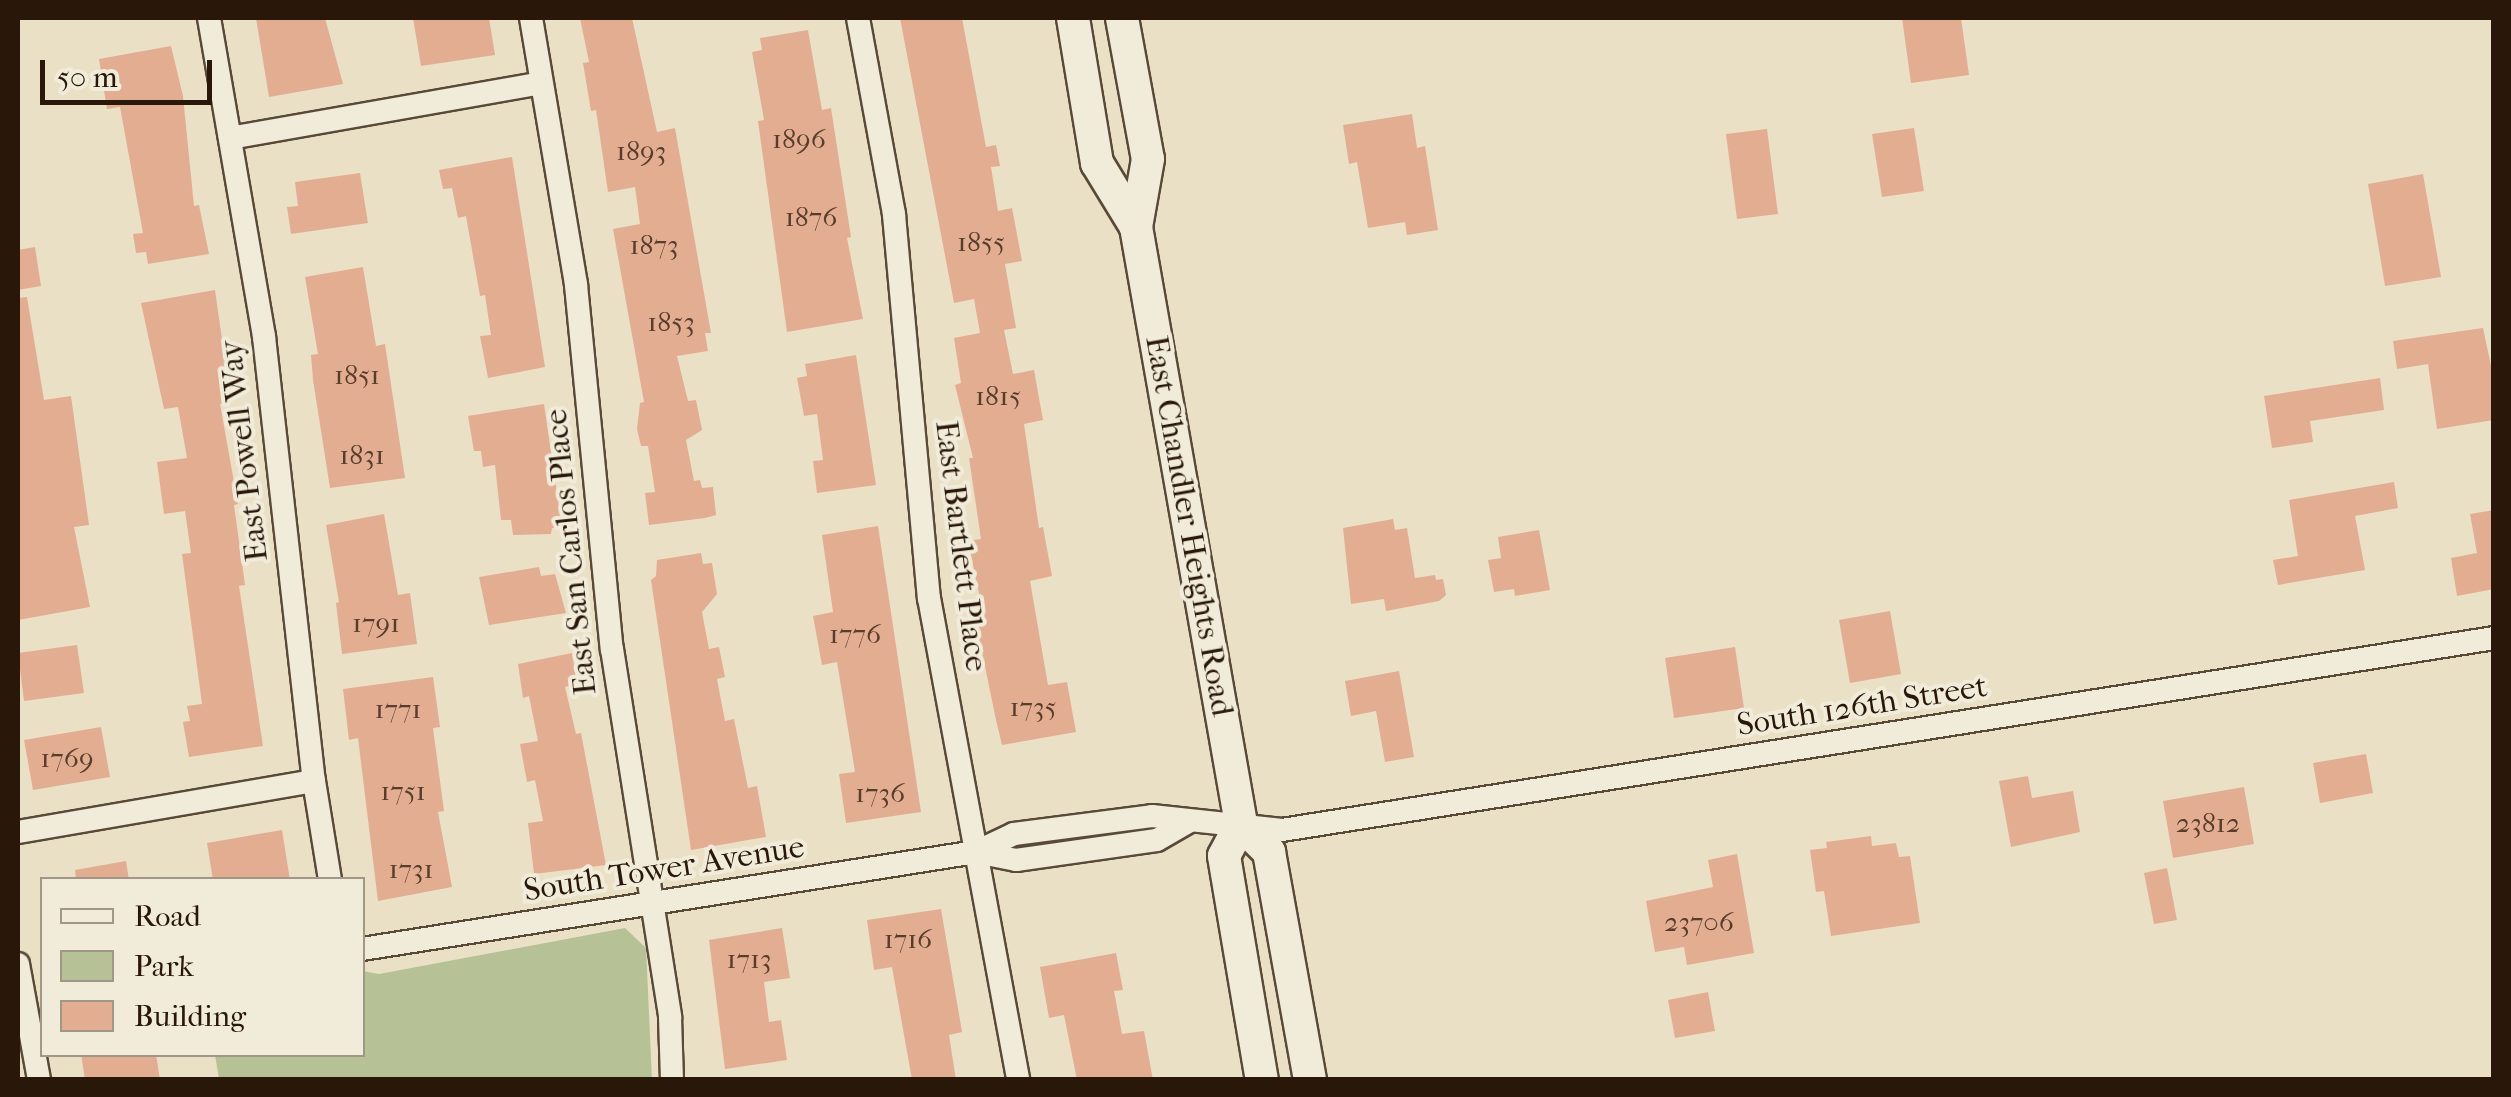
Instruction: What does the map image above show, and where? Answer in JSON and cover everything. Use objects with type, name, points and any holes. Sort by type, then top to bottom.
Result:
[{"type":"main road","name":"East Chandler Heights Road","points":[[1072,18],[1098,162],[1136,228]]},
{"type":"main road","name":"East Chandler Heights Road","points":[[1122,18],[1148,159],[1136,228],[1240,824],[1224,856],[1262,1080]]},
{"type":"main road","points":[[1240,824],[1270,852],[1310,1080]]},
{"type":"street","name":"East Powell Way","points":[[209,18],[264,337],[314,781],[330,877]]},
{"type":"street","name":"East San Carlos Place","points":[[531,18],[576,285],[612,648],[670,1017],[672,1080]]},
{"type":"street","name":"East Bartlett Place","points":[[858,18],[894,215],[930,598],[1018,1080]]},
{"type":"street","points":[[230,138],[542,84]]},
{"type":"street","name":"South 126th Street","points":[[1240,824],[1282,830],[2494,638]]},
{"type":"street","points":[[18,832],[314,781]]},
{"type":"street","name":"South Tower Avenue","points":[[365,949],[976,852],[1016,860],[1157,840],[1188,822],[1240,824]]},
{"type":"street","points":[[18,964],[24,1035],[40,1080]]},
{"type":"green space","points":[[625,928],[646,948],[652,1079],[219,1079],[215,1057],[365,1057],[365,971],[379,974]]},
{"type":"building","points":[[256,18],[325,18],[343,84],[269,97]]},
{"type":"building","points":[[413,18],[489,18],[495,55],[421,66]]},
{"type":"building","points":[[580,18],[632,18],[657,132],[675,128],[711,333],[705,333],[708,351],[677,356],[688,401],[696,400],[702,430],[686,440],[694,481],[700,480],[702,488],[713,487],[716,515],[705,518],[649,525],[645,493],[655,492],[648,446],[641,446],[637,429],[640,403],[644,402],[613,229],[640,224],[635,187],[608,192],[596,110],[591,111],[583,63],[589,62]]},
{"type":"building","points":[[900,18],[962,18],[986,147],[996,145],[1000,166],[991,167],[998,211],[1012,208],[1022,261],[1005,264],[1016,328],[1004,330],[1013,374],[1034,370],[1043,420],[1024,424],[1039,528],[1043,527],[1052,576],[1030,581],[1048,685],[1067,682],[1076,732],[1002,745],[975,618],[984,617],[968,541],[981,539],[969,458],[973,458],[955,385],[961,383],[954,338],[980,333],[974,299],[954,303]]},
{"type":"building","points":[[1902,18],[1961,18],[1969,75],[1911,83]]},
{"type":"building","points":[[808,30],[822,110],[831,108],[851,237],[847,238],[863,319],[787,332],[758,121],[764,120],[752,52],[762,50],[760,38]]},
{"type":"building","points":[[171,46],[183,96],[194,206],[199,205],[209,254],[148,264],[146,252],[136,253],[133,234],[143,233],[120,107],[107,109],[99,59]]},
{"type":"building","points":[[1412,114],[1417,148],[1425,146],[1438,230],[1407,235],[1405,222],[1368,228],[1357,162],[1349,164],[1343,125]]},
{"type":"building","points":[[1914,128],[1924,191],[1882,197],[1872,134]]},
{"type":"building","points":[[1767,129],[1778,214],[1737,219],[1726,134]]},
{"type":"building","points":[[512,157],[545,367],[488,378],[480,336],[491,335],[485,295],[480,296],[466,216],[458,218],[452,188],[443,189],[439,170]]},
{"type":"building","points":[[360,173],[368,223],[291,234],[287,207],[298,206],[295,182]]},
{"type":"building","points":[[2423,174],[2441,277],[2385,286],[2368,184]]},
{"type":"building","points":[[35,247],[41,286],[18,290],[18,250]]},
{"type":"building","points":[[363,267],[376,346],[385,344],[405,478],[330,488],[313,380],[311,355],[318,354],[305,277]]},
{"type":"building","points":[[215,290],[231,402],[220,404],[238,504],[234,505],[245,585],[239,586],[263,746],[189,757],[183,722],[190,721],[187,706],[202,704],[182,554],[191,553],[185,511],[164,514],[157,462],[187,458],[178,407],[164,409],[141,303]]},
{"type":"building","points":[[27,297],[44,400],[71,396],[89,525],[74,527],[90,607],[18,620],[18,298]]},
{"type":"building","points":[[2483,328],[2494,380],[2494,420],[2437,429],[2428,364],[2397,369],[2393,341]]},
{"type":"building","points":[[856,355],[876,485],[817,493],[813,461],[823,460],[817,414],[804,416],[797,378],[807,376],[805,364]]},
{"type":"building","points":[[2380,378],[2384,410],[2310,421],[2313,442],[2272,448],[2264,396]]},
{"type":"building","points":[[544,404],[562,528],[552,528],[551,534],[513,535],[511,520],[501,520],[495,465],[483,467],[481,451],[474,451],[468,416]]},
{"type":"building","points":[[2394,482],[2398,508],[2355,516],[2365,570],[2278,585],[2273,560],[2298,556],[2289,500]]},
{"type":"building","points":[[2494,510],[2494,589],[2457,596],[2451,558],[2477,553],[2470,514]]},
{"type":"building","points":[[384,514],[398,595],[410,593],[417,644],[342,654],[336,603],[339,602],[326,525]]},
{"type":"building","points":[[1393,519],[1395,530],[1407,528],[1415,578],[1435,575],[1436,580],[1443,579],[1446,595],[1439,601],[1386,611],[1384,599],[1351,604],[1343,528]]},
{"type":"building","points":[[878,526],[921,812],[846,823],[839,774],[855,772],[837,662],[822,665],[813,616],[833,612],[822,535]]},
{"type":"building","points":[[1539,530],[1550,590],[1515,596],[1514,589],[1494,592],[1488,560],[1501,558],[1498,537]]},
{"type":"building","points":[[701,553],[703,564],[712,563],[717,594],[702,612],[709,649],[719,647],[725,677],[717,679],[725,721],[734,719],[748,788],[757,786],[766,837],[691,850],[651,580],[656,576],[657,560]]},
{"type":"building","points":[[539,567],[541,576],[555,574],[566,613],[489,625],[479,577]]},
{"type":"building","points":[[1890,611],[1901,674],[1850,683],[1839,620]]},
{"type":"building","points":[[77,645],[84,693],[24,701],[18,653]]},
{"type":"building","points":[[1735,647],[1744,708],[1674,718],[1665,658]]},
{"type":"building","points":[[572,653],[577,684],[565,687],[576,734],[581,733],[606,865],[534,874],[528,823],[543,821],[535,780],[527,782],[520,744],[538,741],[529,696],[523,698],[518,664]]},
{"type":"building","points":[[1399,671],[1414,757],[1385,762],[1376,711],[1351,716],[1345,681]]},
{"type":"building","points":[[433,677],[440,727],[433,728],[444,811],[438,812],[452,887],[378,901],[358,738],[349,740],[343,689]]},
{"type":"building","points":[[101,727],[110,777],[33,790],[24,740]]},
{"type":"building","points":[[2366,754],[2373,793],[2320,803],[2313,763]]},
{"type":"building","points":[[2028,776],[2032,798],[2073,791],[2080,832],[2011,847],[1999,781]]},
{"type":"building","points":[[2244,787],[2254,844],[2173,858],[2163,801]]},
{"type":"building","points":[[282,830],[290,877],[213,877],[207,843]]},
{"type":"building","points":[[1871,836],[1872,846],[1896,843],[1899,857],[1910,856],[1920,923],[1831,936],[1824,891],[1816,892],[1810,850],[1827,848],[1826,842]]},
{"type":"building","points":[[1737,854],[1754,953],[1687,965],[1684,947],[1655,952],[1646,901],[1713,887],[1708,860]]},
{"type":"building","points":[[126,861],[129,877],[76,877],[75,870]]},
{"type":"building","points":[[2167,868],[2177,920],[2154,924],[2144,873]]},
{"type":"building","points":[[941,909],[962,1032],[949,1035],[956,1080],[912,1080],[892,967],[874,970],[867,920]]},
{"type":"building","points":[[782,928],[790,978],[764,982],[769,1022],[781,1020],[787,1060],[725,1069],[709,940]]},
{"type":"building","points":[[1116,953],[1123,990],[1114,991],[1122,1034],[1144,1031],[1153,1080],[1077,1080],[1064,1015],[1049,1018],[1040,967]]},
{"type":"building","points":[[1708,992],[1715,1031],[1675,1038],[1668,1000]]},
{"type":"building","points":[[81,1057],[156,1057],[160,1080],[85,1080]]}]
